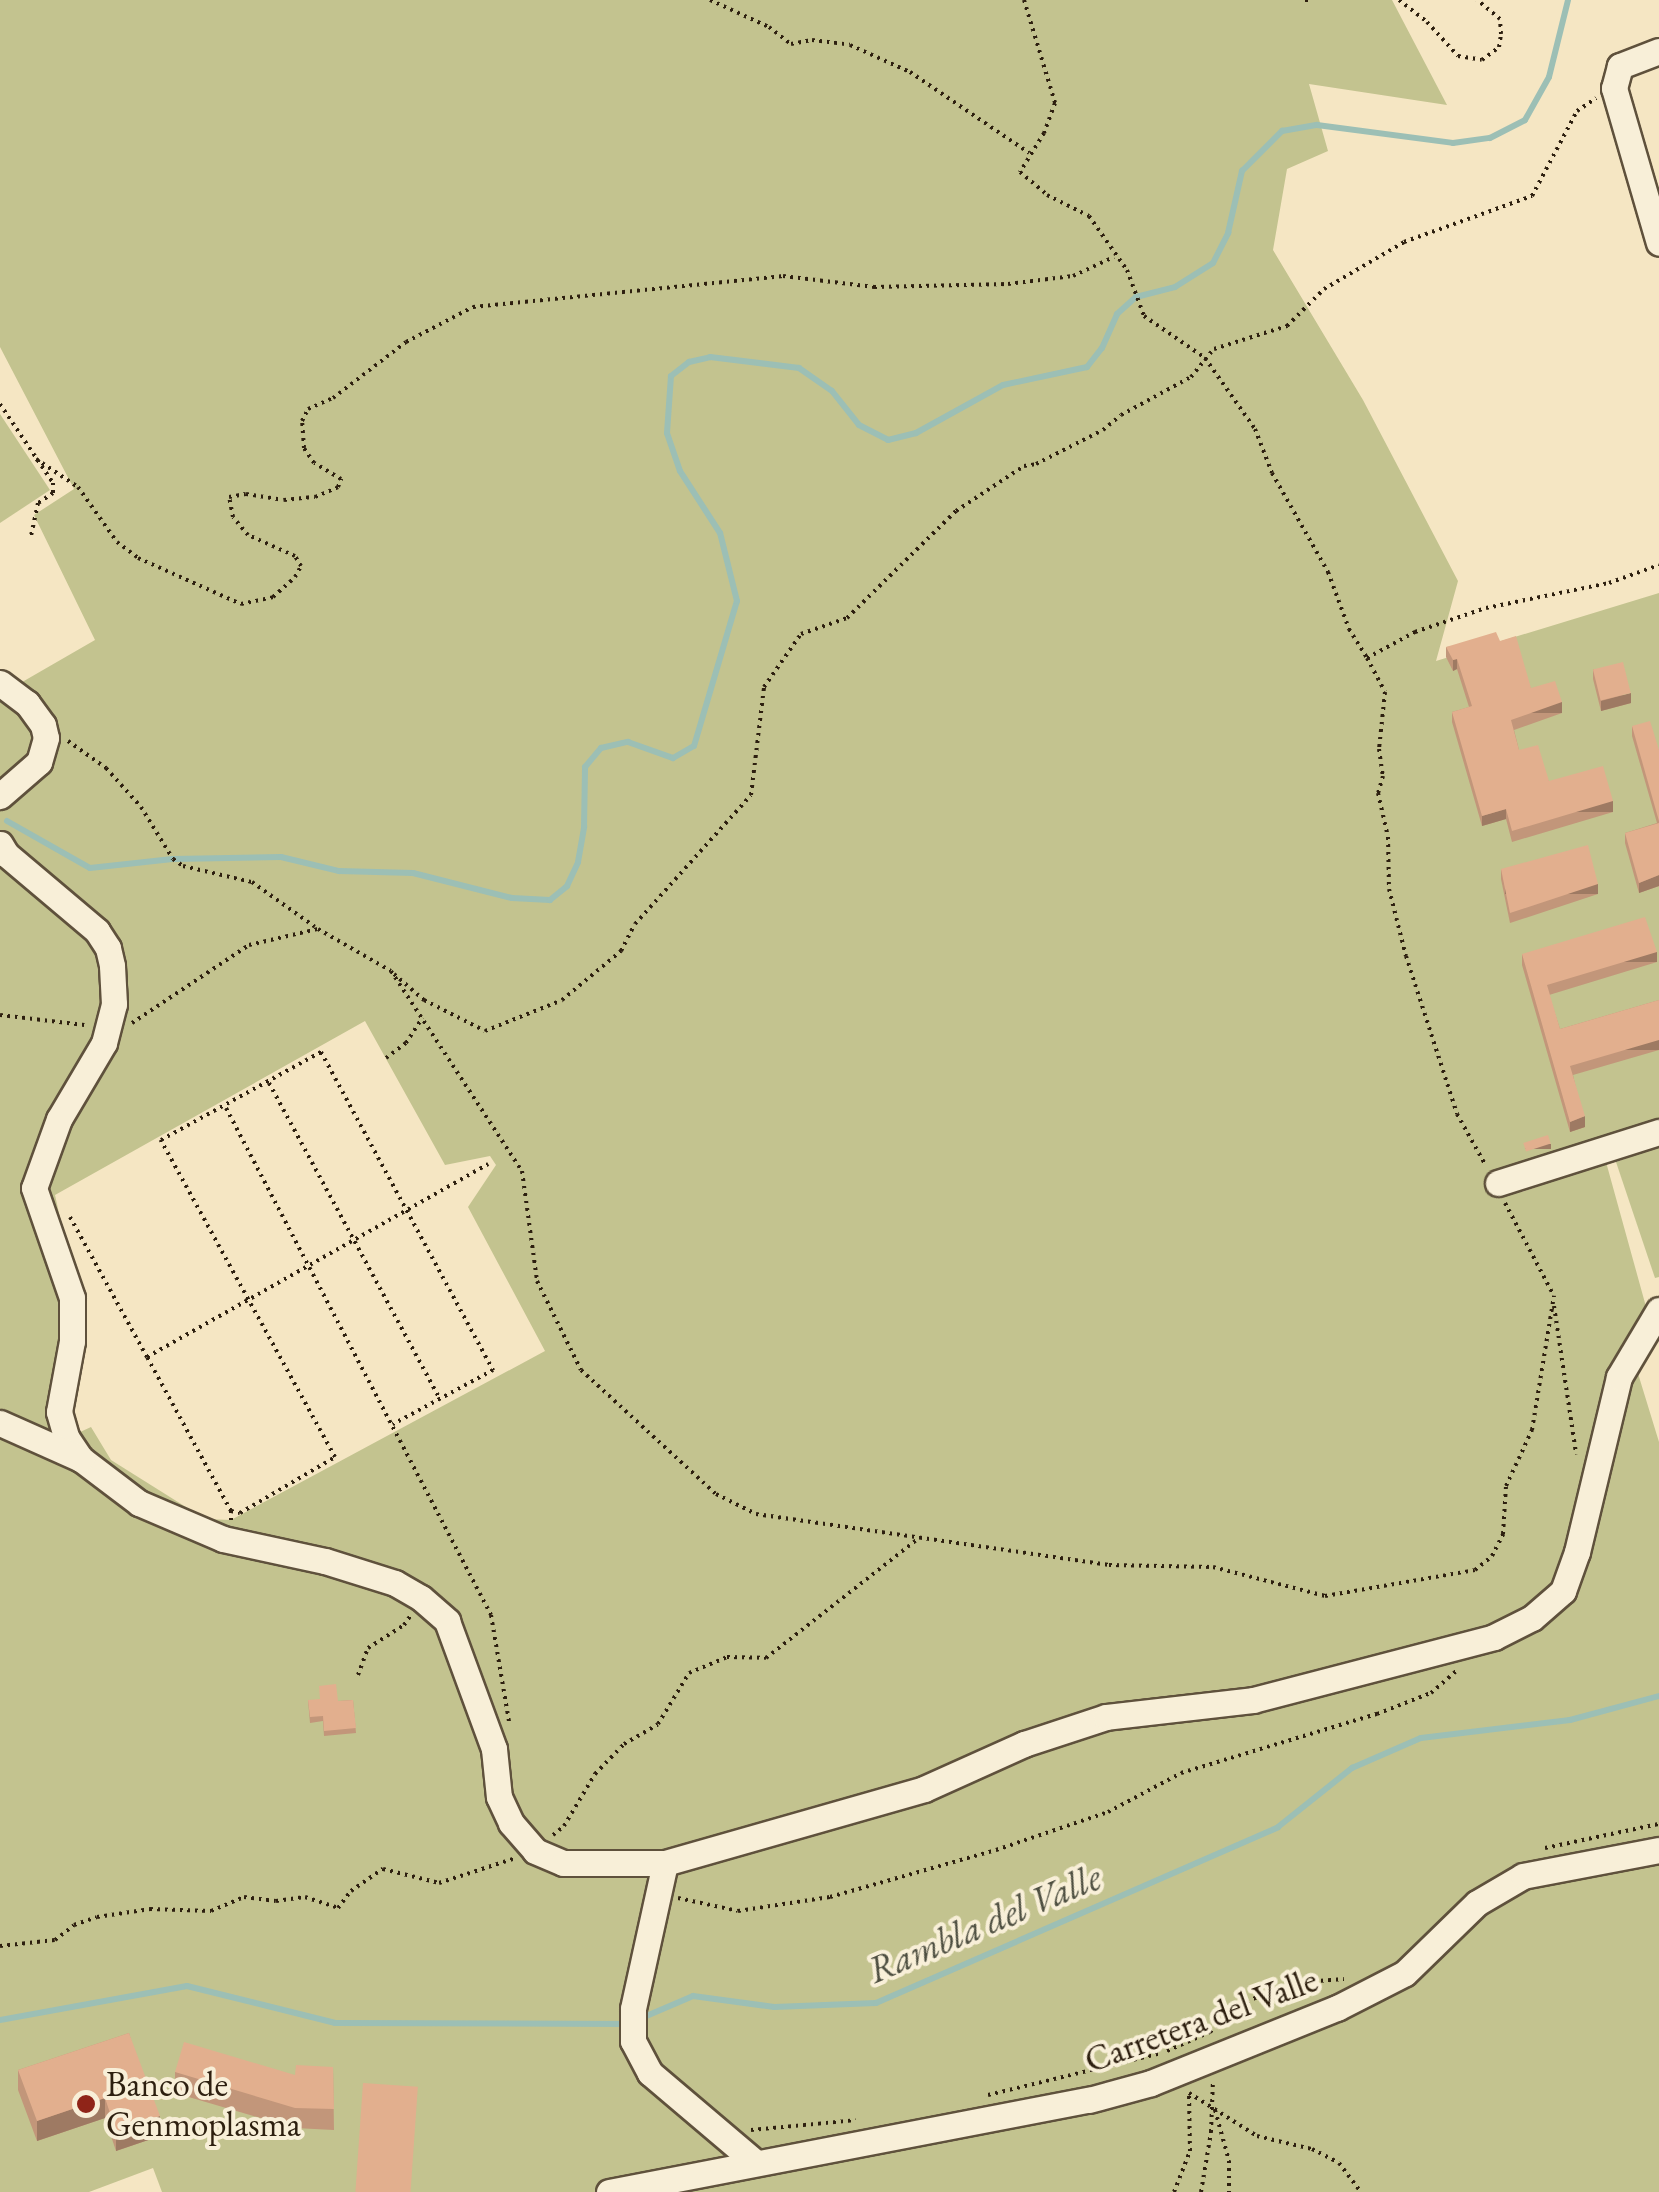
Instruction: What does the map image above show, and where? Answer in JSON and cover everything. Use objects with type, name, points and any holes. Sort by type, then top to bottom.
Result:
[{"type":"street","points":[[1659,51],[1631,59],[1615,82],[1659,242]]},
{"type":"street","points":[[0,683],[27,703],[43,725],[46,738],[39,762],[0,796]]},
{"type":"street","points":[[0,844],[6,854],[97,930],[108,948],[114,1004],[106,1035],[60,1119],[34,1188],[72,1298],[72,1340],[59,1412],[66,1437],[81,1459]]},
{"type":"street","points":[[1498,1183],[1659,1132]]},
{"type":"street","points":[[0,1423],[81,1459],[139,1503],[232,1524],[325,1561],[395,1583],[421,1598],[447,1621],[494,1750],[499,1797],[511,1823],[535,1851],[563,1863],[665,1863],[924,1789],[1024,1744],[1106,1717],[1253,1700],[1494,1636],[1532,1618],[1563,1591],[1577,1552],[1619,1377],[1659,1310]]},
{"type":"street","name":"Carretera del Valle","points":[[609,2192],[1188,2081],[1211,2043],[1337,2008],[1406,1973],[1478,1903],[1523,1876],[1571,1863],[1659,1850]]},
{"type":"street","points":[[665,1863],[633,2009],[633,2041],[650,2073],[754,2162]]},
{"type":"path","points":[[710,0],[769,27],[791,44],[812,40],[850,45],[910,72],[1029,152]]},
{"type":"path","points":[[1024,0],[1055,103],[1044,133],[1020,172],[1046,195],[1088,216],[1126,270],[1144,316],[1205,358],[1255,429],[1272,474],[1328,572],[1348,629],[1385,692],[1380,749],[1383,776],[1378,792],[1388,836],[1390,890],[1406,956],[1457,1114],[1498,1183],[1554,1296],[1556,1330],[1568,1380],[1571,1440],[1577,1456]]},
{"type":"path","points":[[1399,0],[1427,22],[1458,56],[1482,60],[1499,47],[1502,34],[1500,20],[1478,0]]},
{"type":"path","points":[[43,725],[106,768],[140,808],[173,859],[184,866],[252,882],[318,928],[391,971],[424,1000],[485,1031],[562,1000],[621,951],[635,924],[751,795],[764,687],[801,634],[847,618],[970,502],[1024,466],[1103,430],[1121,415],[1191,378],[1205,358],[1244,337],[1287,326],[1324,288],[1404,242],[1532,196],[1577,112],[1615,82]]},
{"type":"path","points":[[36,459],[78,486],[117,542],[138,558],[241,604],[272,598],[296,577],[301,566],[295,556],[248,535],[234,517],[229,497],[315,497],[338,487],[341,480],[314,463],[304,448],[302,421],[308,408],[333,398],[406,342],[474,307],[783,276],[874,287],[1008,284],[1072,276],[1114,257]]},
{"type":"path","points":[[0,404],[53,484],[53,493],[38,504],[31,537]]},
{"type":"path","points":[[1367,658],[1415,632],[1486,608],[1593,587],[1659,565]]},
{"type":"path","points":[[0,1015],[106,1035],[248,946],[318,928]]},
{"type":"path","points":[[391,971],[522,1171],[537,1280],[581,1370],[716,1494],[756,1514],[1110,1565],[1214,1567],[1325,1596],[1476,1570],[1492,1556],[1503,1534],[1506,1486],[1532,1430],[1554,1296]]},
{"type":"path","points":[[386,1058],[406,1043],[422,1018]]},
{"type":"path","points":[[68,1215],[148,1358],[232,1524],[240,1513],[335,1457],[162,1140],[321,1052],[494,1370],[393,1424]]},
{"type":"path","points":[[269,1083],[440,1399]]},
{"type":"path","points":[[226,1108],[491,1615],[510,1724]]},
{"type":"path","points":[[148,1358],[488,1164]]},
{"type":"path","points":[[0,1946],[56,1940],[74,1925],[97,1918],[150,1909],[211,1911],[244,1897],[276,1900],[305,1896],[338,1908],[351,1891],[383,1869],[439,1883],[535,1851],[564,1826],[595,1774],[624,1744],[658,1724],[690,1673],[727,1656],[766,1658],[920,1538]]},
{"type":"path","points":[[358,1675],[368,1648],[404,1625],[421,1598]]},
{"type":"path","points":[[658,1894],[738,1911],[830,1896],[996,1850],[1108,1812],[1181,1774],[1377,1714],[1431,1693],[1494,1636]]},
{"type":"path","points":[[1529,1852],[1659,1824]]},
{"type":"path","points":[[987,2096],[1058,2075],[1211,2043],[1240,2005],[1291,1983],[1347,1978]]},
{"type":"path","points":[[1200,2192],[1214,2106],[1211,2043]]},
{"type":"path","points":[[1188,2081],[1214,2106],[1258,2136],[1312,2149],[1340,2163],[1361,2192]]},
{"type":"path","points":[[1174,2192],[1190,2152],[1188,2081]]},
{"type":"path","points":[[1214,2106],[1230,2161],[1229,2192]]},
{"type":"path","points":[[724,2138],[743,2131],[872,2119]]},
{"type":"green space","points":[[0,0],[1392,0],[1447,105],[1309,84],[1328,151],[1287,169],[1273,250],[1363,400],[1458,581],[1436,661],[1659,593],[1659,1122],[1506,1170],[1522,1192],[1606,1162],[1653,1332],[1636,1367],[1659,1442],[1659,2192],[162,2192],[153,2168],[89,2192],[0,2192],[0,674],[17,685],[95,640],[34,515],[74,489],[0,347]],"holes":[[[365,1021],[445,1165],[490,1156],[496,1165],[468,1207],[545,1351],[231,1520],[205,1519],[111,1460],[91,1427],[78,1433],[67,1401],[75,1286],[55,1195]]]},
{"type":"green space","points":[[0,414],[50,490],[0,523]]},
{"type":"green space","points":[[1659,1147],[1659,1277],[1655,1278],[1616,1162]]},
{"type":"building","points":[[1496,632],[1500,641],[1516,636],[1531,688],[1555,681],[1562,702],[1511,720],[1519,750],[1538,745],[1549,781],[1603,766],[1613,801],[1512,831],[1506,809],[1482,816],[1452,712],[1472,706],[1457,659],[1453,660],[1446,647]]},
{"type":"building","points":[[1623,662],[1631,693],[1601,701],[1593,669]]},
{"type":"building","points":[[1650,721],[1659,750],[1659,821],[1632,726]]},
{"type":"building","points":[[1659,823],[1659,875],[1639,883],[1625,833]]},
{"type":"building","points":[[1588,845],[1598,884],[1510,913],[1501,869]]},
{"type":"building","points":[[1645,917],[1657,952],[1547,985],[1560,1029],[1659,1000],[1659,1040],[1570,1066],[1585,1116],[1570,1122],[1522,954]]},
{"type":"building","points":[[1548,1135],[1551,1144],[1526,1152],[1523,1143]]},
{"type":"building","points":[[336,1684],[338,1701],[353,1700],[356,1728],[324,1731],[323,1716],[310,1717],[308,1700],[320,1699],[319,1686]]},
{"type":"building","name":"Banco de Genmoplasma","points":[[129,2033],[160,2116],[116,2131],[105,2098],[37,2121],[18,2070]]},
{"type":"building","points":[[184,2042],[295,2075],[296,2065],[333,2067],[334,2109],[295,2108],[175,2072]]},
{"type":"building","points":[[363,2083],[418,2087],[411,2192],[355,2192]]},
{"type":"waterway","points":[[7,821],[90,868],[173,859],[281,857],[339,871],[413,873],[512,898],[550,900],[567,886],[578,862],[584,827],[585,767],[601,748],[628,742],[673,758],[694,746],[737,601],[720,533],[680,471],[667,433],[671,376],[689,362],[710,357],[799,368],[832,391],[859,425],[888,440],[916,433],[1003,385],[1087,367],[1102,348],[1117,314],[1136,297],[1175,287],[1213,263],[1228,233],[1242,171],[1282,131],[1317,125],[1453,143],[1490,138],[1525,120],[1549,77],[1568,0]]},
{"type":"waterway","name":"Rambla del Valle","points":[[637,2020],[693,1996],[774,2007],[876,2003],[1278,1827],[1352,1768],[1421,1738],[1570,1720],[1659,1696]]},
{"type":"waterway","name":"Rambla del Valle","points":[[0,2020],[187,1986],[335,2023],[626,2024]]},
{"type":"place","name":"Banco de Genmoplasma","points":[[86,2104]]}]
